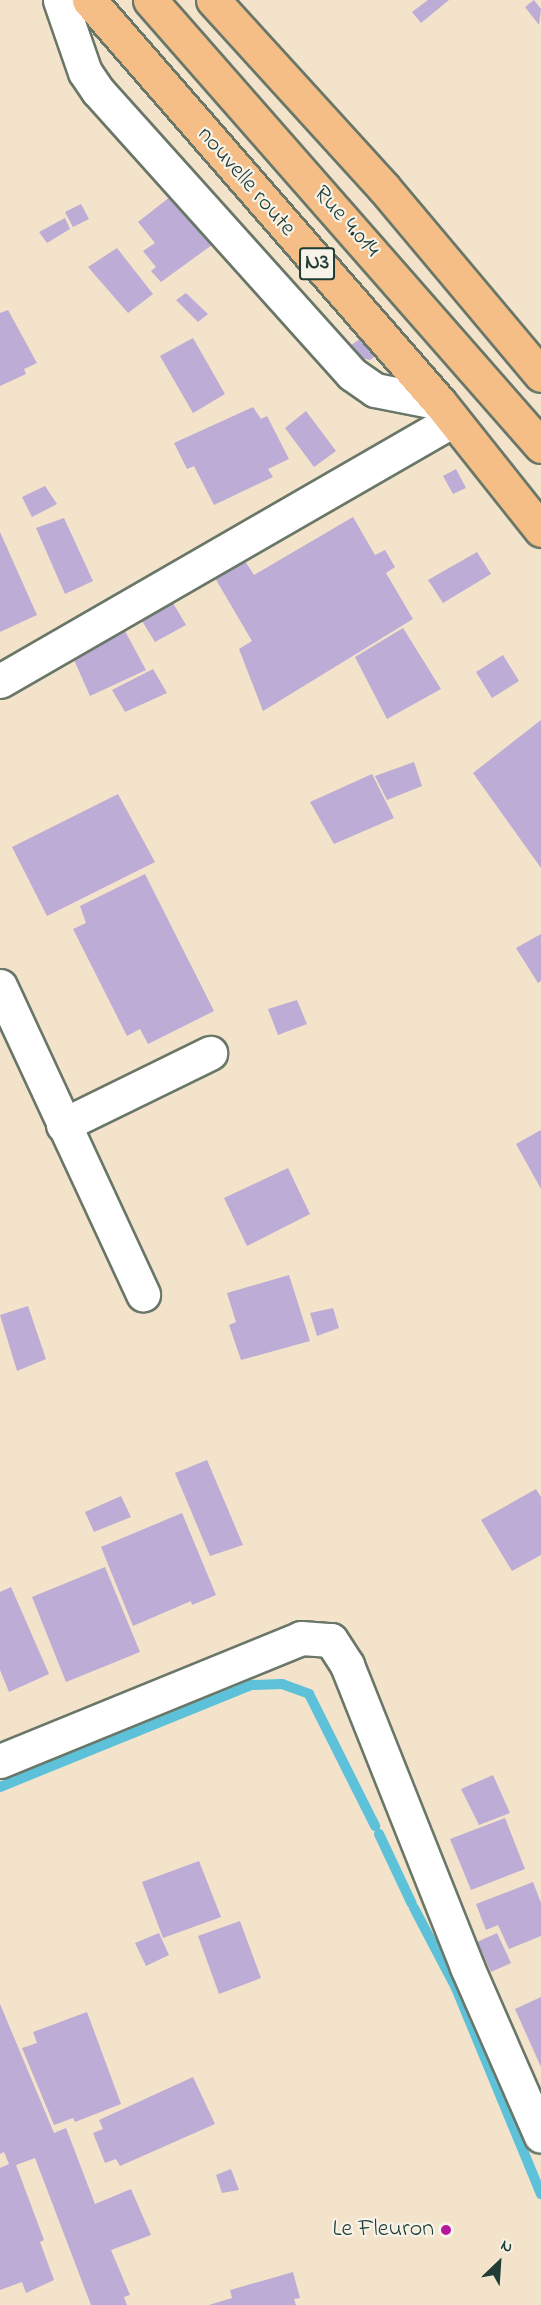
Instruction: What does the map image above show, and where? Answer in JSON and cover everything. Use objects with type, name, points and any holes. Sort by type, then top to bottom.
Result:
[{"type":"highway","name":"nouvelle route","points":[[89,0],[447,412],[541,530]]},
{"type":"highway","name":"Rue 4.014","points":[[150,0],[541,446]]},
{"type":"highway","points":[[213,0],[384,188],[541,375]]},
{"type":"street","points":[[60,0],[85,72],[98,91],[352,374],[375,390],[447,412]]},
{"type":"street","points":[[0,681],[447,412]]},
{"type":"street","points":[[0,986],[143,1294]]},
{"type":"street","points":[[63,1125],[210,1053]]},
{"type":"street","points":[[0,1761],[301,1638],[331,1640],[347,1665],[467,1967],[541,2136]]},
{"type":"building","points":[[428,0],[449,0],[421,23],[412,12]]},
{"type":"building","points":[[534,0],[541,9],[539,25],[525,7]]},
{"type":"building","points":[[175,193],[216,242],[161,282],[151,271],[156,267],[143,251],[155,243],[138,222]]},
{"type":"building","points":[[81,204],[89,219],[73,227],[65,212]]},
{"type":"building","points":[[65,218],[70,229],[47,243],[39,232]]},
{"type":"building","points":[[117,248],[153,294],[128,313],[88,267]]},
{"type":"building","points":[[186,293],[208,314],[198,322],[176,300]]},
{"type":"building","points":[[8,310],[37,363],[24,369],[26,374],[0,386],[0,313]]},
{"type":"building","points":[[368,333],[384,350],[370,360],[361,358],[350,346]]},
{"type":"building","points":[[193,338],[225,394],[193,413],[160,356]]},
{"type":"building","points":[[253,407],[261,419],[267,416],[289,459],[268,469],[273,477],[214,505],[194,466],[187,469],[174,443]]},
{"type":"building","points":[[306,411],[336,451],[314,467],[285,428]]},
{"type":"building","points":[[456,469],[466,488],[453,494],[443,476]]},
{"type":"building","points":[[45,486],[57,504],[32,517],[22,497]]},
{"type":"building","points":[[353,517],[375,555],[385,550],[395,567],[386,573],[413,619],[263,711],[239,649],[252,641],[215,578],[245,561],[254,575]]},
{"type":"building","points":[[64,518],[93,581],[65,594],[36,528]]},
{"type":"building","points":[[0,532],[37,615],[0,632]]},
{"type":"building","points":[[477,552],[491,574],[443,603],[428,580]]},
{"type":"building","points":[[173,603],[186,625],[155,642],[142,621]]},
{"type":"building","points":[[403,628],[441,689],[387,719],[355,657]]},
{"type":"building","points":[[125,631],[146,670],[90,696],[71,653],[87,645],[90,650]]},
{"type":"building","points":[[503,655],[519,681],[492,698],[476,672]]},
{"type":"building","points":[[153,669],[167,693],[125,712],[112,690]]},
{"type":"building","points":[[541,720],[541,868],[473,773]]},
{"type":"building","points":[[414,762],[422,786],[387,800],[375,776]]},
{"type":"building","points":[[372,774],[394,818],[334,844],[310,802]]},
{"type":"building","points":[[118,794],[155,862],[47,916],[12,847]]},
{"type":"building","points":[[145,874],[214,1011],[148,1044],[140,1029],[127,1036],[73,929],[86,923],[80,906]]},
{"type":"building","points":[[541,934],[541,981],[538,983],[516,948]]},
{"type":"building","points":[[297,1000],[307,1024],[278,1035],[268,1009]]},
{"type":"building","points":[[541,1130],[541,1189],[516,1144]]},
{"type":"building","points":[[288,1168],[310,1214],[247,1246],[224,1198]]},
{"type":"building","points":[[289,1275],[310,1341],[241,1360],[229,1325],[236,1322],[227,1293]]},
{"type":"building","points":[[28,1306],[46,1359],[17,1371],[0,1315]]},
{"type":"building","points":[[333,1308],[339,1328],[317,1336],[310,1313]]},
{"type":"building","points":[[207,1460],[243,1545],[210,1556],[175,1473]]},
{"type":"building","points":[[536,1489],[541,1497],[541,1555],[512,1571],[481,1520]]},
{"type":"building","points":[[121,1496],[131,1517],[94,1532],[85,1512]]},
{"type":"building","points":[[182,1513],[216,1595],[192,1605],[191,1601],[133,1626],[101,1547]]},
{"type":"building","points":[[105,1567],[140,1652],[66,1682],[32,1597]]},
{"type":"building","points":[[11,1587],[49,1674],[9,1692],[0,1670],[0,1592]]},
{"type":"building","points":[[493,1775],[510,1813],[479,1825],[461,1789]]},
{"type":"building","points":[[505,1818],[525,1869],[471,1890],[450,1839]]},
{"type":"building","points":[[199,1861],[221,1917],[163,1938],[142,1882]]},
{"type":"building","points":[[533,1882],[541,1903],[541,1936],[509,1949],[498,1925],[486,1930],[476,1904]]},
{"type":"building","points":[[240,1921],[261,1978],[219,1994],[198,1936]]},
{"type":"building","points":[[159,1933],[169,1955],[146,1966],[135,1943]]},
{"type":"building","points":[[497,1933],[511,1963],[491,1972],[477,1942]]},
{"type":"building","points":[[541,1997],[541,2067],[515,2009]]},
{"type":"building","points":[[0,2004],[54,2133],[66,2128],[95,2204],[131,2189],[151,2235],[111,2250],[130,2295],[124,2297],[127,2305],[91,2305],[35,2158],[16,2165],[44,2240],[40,2242],[54,2280],[26,2293],[22,2282],[0,2290],[0,2168],[9,2164],[4,2152],[0,2154]]},
{"type":"building","points":[[87,2012],[121,2104],[75,2122],[73,2118],[54,2125],[22,2048],[37,2043],[33,2032]]},
{"type":"building","points":[[193,2077],[215,2124],[120,2166],[116,2159],[105,2163],[93,2133],[103,2129],[99,2120]]},
{"type":"building","points":[[231,2169],[239,2190],[222,2193],[216,2175]]},
{"type":"building","points":[[293,2272],[300,2298],[294,2299],[296,2305],[209,2305],[232,2298],[230,2290]]},
{"type":"waterway","points":[[0,1787],[251,1685],[282,1684],[309,1694],[375,1826]]},
{"type":"waterway","points":[[379,1834],[412,1904]]},
{"type":"waterway","points":[[414,1908],[456,1988],[541,2194]]},
{"type":"place","name":"Le Fleuron","points":[[446,2230]]}]
